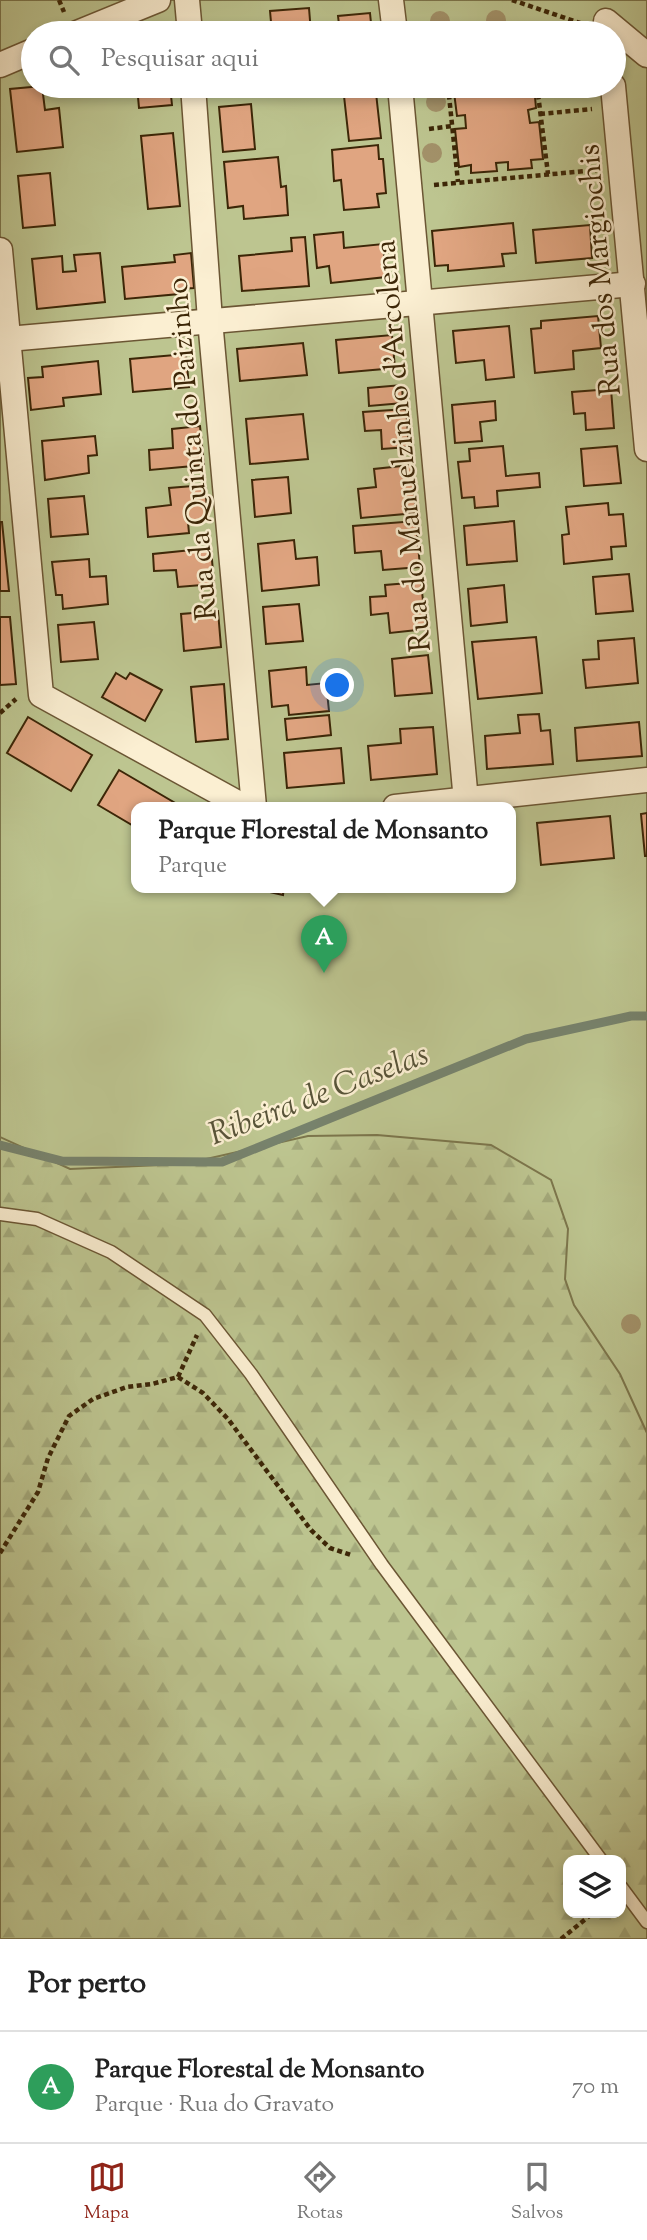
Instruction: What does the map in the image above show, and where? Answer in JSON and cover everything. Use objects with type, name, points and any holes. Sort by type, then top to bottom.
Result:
[{"type":"street","points":[[106,21],[158,0]]},
{"type":"street","points":[[187,0],[189,21]]},
{"type":"street","points":[[391,0],[394,21]]},
{"type":"street","points":[[626,41],[647,55]]},
{"type":"street","points":[[0,65],[21,56]]},
{"type":"street","name":"Rua da Quinta do Paizinho","points":[[194,98],[210,320],[254,802]]},
{"type":"street","name":"Rua do Manuelzinho d'Arcolena","points":[[401,98],[466,801]]},
{"type":"street","name":"Rua dos Margiochis","points":[[614,98],[647,449]]},
{"type":"street","points":[[0,250],[1,290],[8,339],[6,397],[41,695],[236,802]]},
{"type":"street","points":[[8,339],[633,284]]},
{"type":"street","points":[[454,802],[647,780]]},
{"type":"lane","points":[[0,1214],[37,1220],[111,1252],[205,1315],[251,1374],[382,1565],[597,1855]]},
{"type":"lane","points":[[626,1894],[647,1922]]},
{"type":"path","points":[[512,0],[581,21]]},
{"type":"path","points":[[448,98],[458,183]]},
{"type":"path","points":[[538,98],[548,174]]},
{"type":"path","points":[[540,114],[606,98]]},
{"type":"path","points":[[409,187],[621,168]]},
{"type":"path","points":[[178,1377],[205,1315]]},
{"type":"path","points":[[0,1553],[38,1492],[48,1458],[69,1416],[93,1399],[127,1387],[178,1377],[203,1393],[228,1419],[311,1530],[330,1548],[382,1565]]},
{"type":"path","points":[[561,1939],[587,1918]]},
{"type":"green space","points":[[0,0],[647,0],[647,1939],[0,1939]]},
{"type":"green space","points":[[377,1135],[491,1145],[551,1180],[568,1229],[565,1279],[574,1305],[620,1374],[647,1433],[647,1939],[0,1939],[0,1137],[70,1169],[184,1164],[308,1136]]},
{"type":"building","points":[[309,8],[310,21],[271,21],[270,11]]},
{"type":"building","points":[[370,13],[371,21],[339,21],[338,16]]},
{"type":"building","points":[[21,88],[21,98],[44,98],[45,110],[59,108],[63,147],[17,152],[10,89]]},
{"type":"building","points":[[138,98],[171,98],[172,105],[139,108]]},
{"type":"building","points":[[344,98],[377,98],[381,138],[349,141]]},
{"type":"building","points":[[455,98],[535,98],[536,108],[528,110],[530,123],[539,122],[543,159],[531,160],[532,168],[508,170],[508,162],[496,163],[497,171],[471,173],[471,165],[459,167],[455,129],[466,128],[465,115],[457,116]]},
{"type":"building","points":[[251,104],[255,149],[223,152],[219,107]]},
{"type":"building","points":[[173,133],[180,206],[148,209],[141,136]]},
{"type":"building","points":[[378,145],[379,159],[383,159],[386,193],[377,194],[379,207],[344,210],[341,180],[334,181],[332,150]]},
{"type":"building","points":[[278,157],[281,187],[286,186],[288,215],[244,219],[243,206],[228,208],[224,162]]},
{"type":"building","points":[[50,173],[55,225],[23,228],[18,176]]},
{"type":"building","points":[[513,223],[516,253],[502,254],[504,266],[448,271],[448,265],[435,266],[432,231]]},
{"type":"building","points":[[590,225],[592,258],[536,263],[533,230]]},
{"type":"building","points":[[343,232],[344,248],[383,244],[386,277],[331,283],[329,266],[317,268],[314,235]]},
{"type":"building","points":[[305,237],[309,286],[242,291],[239,256],[292,251],[291,238]]},
{"type":"building","points":[[100,253],[105,302],[37,309],[32,259],[62,256],[63,272],[76,271],[74,255]]},
{"type":"building","points":[[191,253],[194,288],[179,289],[179,294],[125,299],[122,267],[175,262],[174,255]]},
{"type":"building","points":[[598,316],[601,348],[573,351],[574,369],[535,373],[531,329],[541,328],[541,321]]},
{"type":"building","points":[[509,326],[514,377],[486,380],[484,360],[456,363],[453,331]]},
{"type":"building","points":[[392,335],[395,368],[339,373],[336,340]]},
{"type":"building","points":[[303,343],[307,375],[240,381],[237,349]]},
{"type":"building","points":[[186,354],[189,387],[133,392],[130,359]]},
{"type":"building","points":[[98,361],[101,394],[63,398],[64,406],[31,410],[28,378],[43,377],[42,367]]},
{"type":"building","points":[[402,385],[403,403],[369,406],[368,388]]},
{"type":"building","points":[[611,389],[614,428],[586,430],[585,413],[574,414],[572,392]]},
{"type":"building","points":[[495,401],[496,420],[480,422],[482,441],[455,443],[452,405]]},
{"type":"building","points":[[406,409],[409,447],[382,449],[381,430],[365,431],[363,412]]},
{"type":"building","points":[[303,414],[308,459],[250,464],[246,419]]},
{"type":"building","points":[[200,426],[204,465],[150,470],[149,450],[173,448],[172,429]]},
{"type":"building","points":[[95,436],[97,455],[88,456],[89,473],[45,480],[42,441]]},
{"type":"building","points":[[503,446],[506,476],[539,473],[540,487],[497,491],[498,506],[475,508],[474,497],[462,498],[458,462],[470,461],[469,449]]},
{"type":"building","points":[[617,446],[621,483],[584,486],[581,449]]},
{"type":"building","points":[[411,465],[416,513],[361,518],[358,489],[376,487],[374,469]]},
{"type":"building","points":[[288,477],[291,513],[255,517],[252,480]]},
{"type":"building","points":[[205,485],[208,520],[188,522],[189,533],[148,537],[146,508],[171,505],[169,488]]},
{"type":"building","points":[[84,496],[88,534],[51,537],[48,499]]},
{"type":"building","points":[[608,503],[609,515],[623,514],[626,546],[611,547],[612,559],[564,564],[562,535],[569,534],[566,507]]},
{"type":"building","points":[[416,521],[420,567],[383,570],[381,551],[355,553],[353,526]]},
{"type":"building","points":[[514,521],[517,561],[467,565],[464,526]]},
{"type":"building","points":[[2,522],[9,591],[0,591]]},
{"type":"building","points":[[294,540],[296,559],[317,557],[319,585],[262,591],[258,544]]},
{"type":"building","points":[[211,548],[214,584],[178,587],[176,570],[154,571],[153,554]]},
{"type":"building","points":[[89,559],[90,577],[106,576],[108,604],[63,609],[62,595],[56,595],[52,562]]},
{"type":"building","points":[[629,574],[633,611],[596,614],[593,577]]},
{"type":"building","points":[[421,582],[426,629],[390,633],[388,613],[371,615],[370,597],[386,596],[385,585]]},
{"type":"building","points":[[504,585],[507,622],[471,626],[468,589]]},
{"type":"building","points":[[299,604],[303,641],[266,644],[263,607]]},
{"type":"building","points":[[218,611],[221,647],[184,651],[181,614]]},
{"type":"building","points":[[0,617],[10,617],[16,684],[0,685]]},
{"type":"building","points":[[94,622],[98,659],[61,662],[58,625]]},
{"type":"building","points":[[536,637],[542,693],[478,699],[472,642]]},
{"type":"building","points":[[634,638],[638,683],[586,688],[583,660],[599,659],[598,641]]},
{"type":"building","points":[[428,655],[432,693],[395,696],[392,659]]},
{"type":"building","points":[[306,667],[307,685],[326,683],[329,711],[289,715],[288,705],[272,707],[269,671]]},
{"type":"building","points":[[116,673],[126,679],[130,673],[162,690],[145,721],[102,697]]},
{"type":"building","points":[[224,684],[228,739],[196,742],[191,687]]},
{"type":"building","points":[[539,714],[541,731],[550,730],[553,764],[487,769],[485,736],[520,733],[518,715]]},
{"type":"building","points":[[329,715],[331,735],[287,740],[285,719]]},
{"type":"building","points":[[28,717],[92,755],[71,791],[7,753]]},
{"type":"building","points":[[639,722],[642,756],[577,761],[575,728]]},
{"type":"building","points":[[433,727],[437,774],[371,780],[368,746],[401,743],[400,729]]},
{"type":"building","points":[[341,748],[344,783],[287,788],[284,753]]},
{"type":"building","points":[[119,770],[173,802],[131,802],[131,824],[98,805]]},
{"type":"building","points":[[647,813],[647,856],[645,856],[641,814]]},
{"type":"building","points":[[610,816],[614,858],[541,865],[537,823]]},
{"type":"waterway","name":"Ribeira de Caselas","points":[[0,1145],[62,1161],[222,1162],[526,1039],[631,1016],[647,1016]]},
{"type":"place","name":"Parque Florestal de Monsanto","points":[[324,973]]}]
